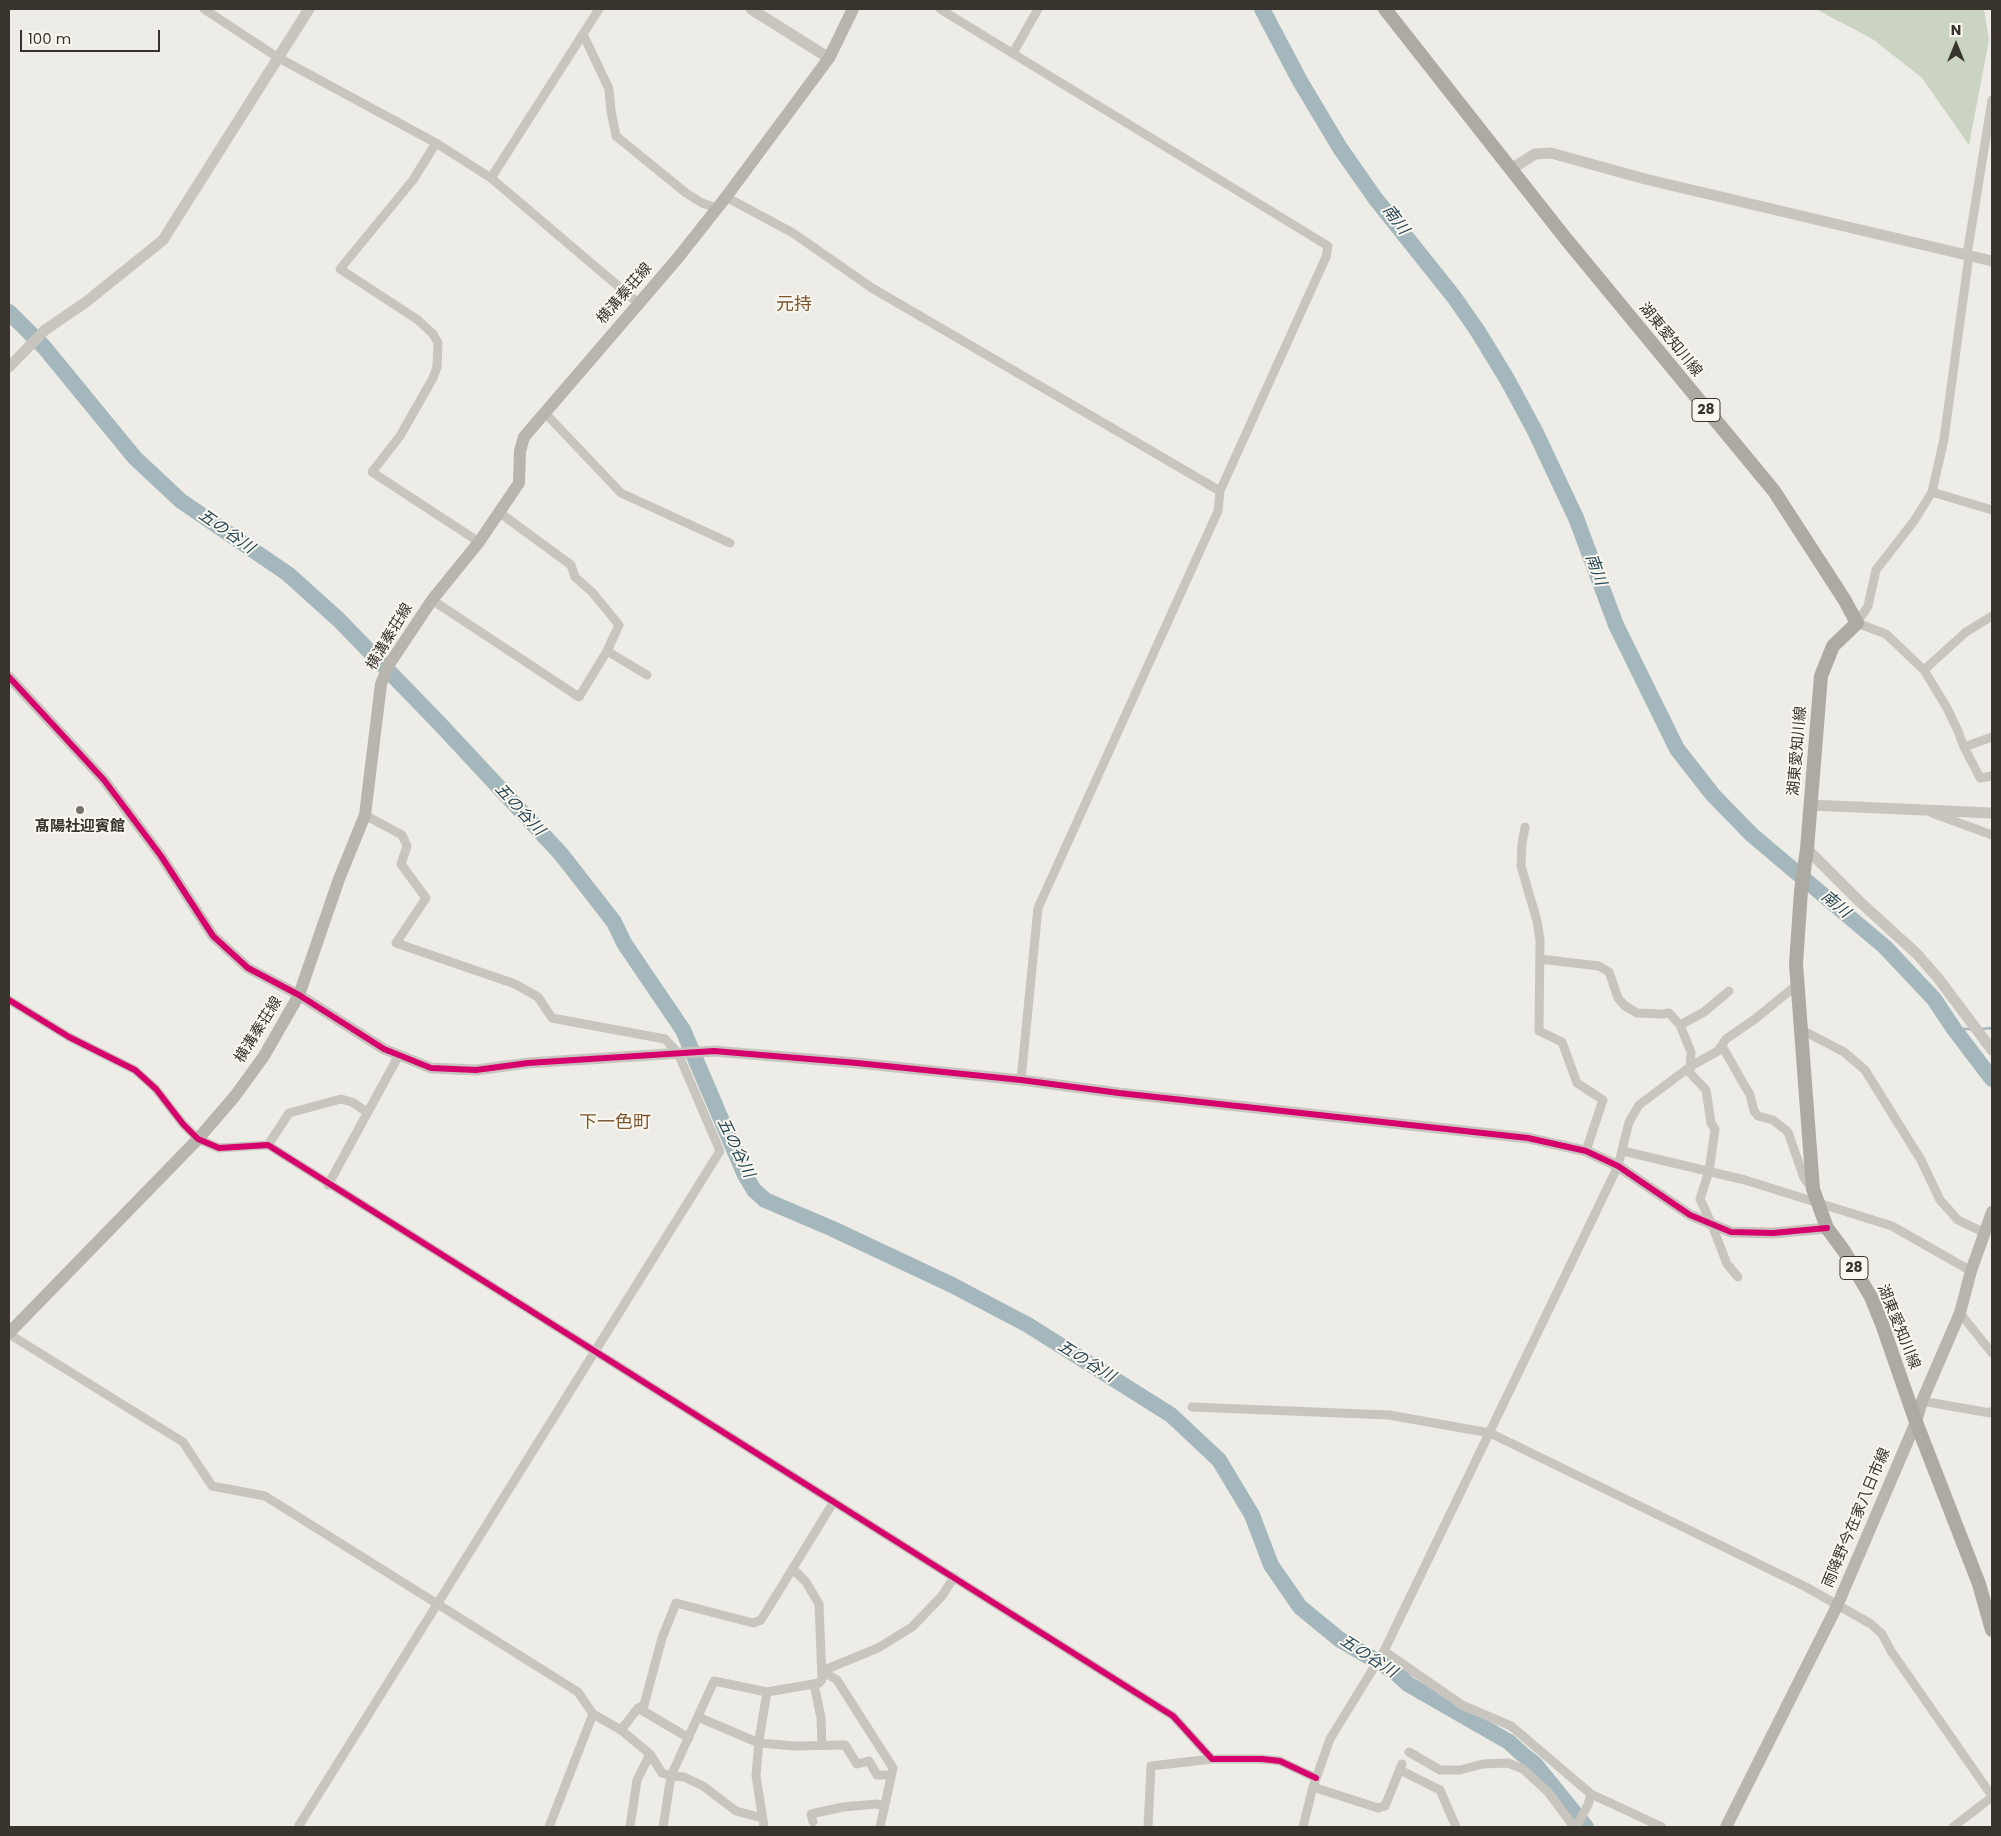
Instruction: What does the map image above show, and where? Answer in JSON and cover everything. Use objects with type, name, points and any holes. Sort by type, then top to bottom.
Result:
[{"type":"main road","name":"横溝秦荘線","points":[[9,1334],[198,1139],[235,1096],[264,1056],[299,995],[339,879],[366,815],[380,684],[390,663],[432,600],[479,542],[519,483],[520,451],[524,437],[726,198],[828,58],[853,9]]},
{"type":"main road","name":"湖東愛知川線","points":[[1385,9],[1635,324],[1774,491],[1844,599],[1857,623],[1833,646],[1821,676],[1806,855],[1800,891],[1796,964],[1813,1189],[1827,1228],[1871,1297],[1916,1422],[1979,1584],[1992,1630]]},
{"type":"main road","name":"雨降野今在家八日市線","points":[[1726,1827],[1837,1606],[1916,1422],[1922,1401],[1960,1313],[1971,1271],[1992,1212]]},
{"type":"street","points":[[204,9],[278,57],[436,143],[491,178],[638,303]]},
{"type":"street","points":[[9,367],[45,330],[86,302],[162,240],[308,9]]},
{"type":"street","points":[[491,178],[599,9]]},
{"type":"street","points":[[751,9],[828,58]]},
{"type":"street","points":[[940,9],[1328,246],[1326,257],[1220,491],[1218,511],[1038,908],[1021,1080]]},
{"type":"street","points":[[1013,53],[1038,9]]},
{"type":"street","points":[[583,34],[609,89],[616,136],[686,193],[702,203],[717,208]]},
{"type":"street","points":[[1992,100],[1968,255],[1944,439],[1932,492],[1914,521],[1876,570],[1868,606],[1857,623],[1886,634],[1924,670],[1955,723],[1964,747],[1980,778],[1992,776]]},
{"type":"street","points":[[436,143],[413,180],[340,269],[418,320],[438,343],[437,367],[434,378],[400,436],[372,472],[479,542]]},
{"type":"street","points":[[1511,169],[1535,154],[1550,153],[1645,179],[1992,261]]},
{"type":"street","points":[[726,198],[792,233],[872,288],[1220,491]]},
{"type":"street","points":[[545,413],[621,493],[730,543]]},
{"type":"street","points":[[1932,492],[1992,510]]},
{"type":"street","points":[[432,600],[579,697],[607,651],[619,625],[592,592],[575,577],[571,566],[500,513]]},
{"type":"street","points":[[1924,670],[1966,632],[1992,616]]},
{"type":"street","points":[[607,651],[647,675]]},
{"type":"street","points":[[9,677],[104,780],[161,856],[213,936],[248,968],[299,995],[384,1049],[431,1068],[476,1070],[528,1063],[714,1051],[857,1063],[1021,1080],[1119,1094],[1528,1138],[1586,1150],[1618,1166],[1674,1206],[1690,1215],[1731,1232],[1754,1234],[1827,1228]]},
{"type":"street","points":[[1964,747],[1992,737]]},
{"type":"street","points":[[1810,804],[1992,813]]},
{"type":"street","points":[[1927,811],[1992,835]]},
{"type":"street","points":[[298,1827],[720,1151],[678,1053],[665,1039],[552,1018],[538,997],[516,984],[396,943],[426,898],[401,864],[407,846],[402,835],[366,815]]},
{"type":"street","points":[[1525,827],[1520,866],[1537,921],[1540,940],[1539,1031],[1562,1042],[1578,1083],[1603,1100],[1586,1150]]},
{"type":"street","points":[[1806,855],[1917,954],[1938,978],[1992,1050]]},
{"type":"street","points":[[1540,959],[1599,966],[1609,972],[1618,998],[1625,1006],[1637,1013],[1670,1013],[1680,1025],[1691,1052],[1690,1073],[1706,1090],[1711,1123],[1715,1129],[1709,1171],[1700,1199],[1727,1264],[1738,1277]]},
{"type":"street","points":[[1302,1827],[1314,1782],[1330,1739],[1373,1672],[1384,1651],[1618,1166],[1629,1122],[1639,1105],[1691,1066],[1718,1051],[1726,1039],[1755,1020],[1798,984]]},
{"type":"street","points":[[1680,1025],[1704,1012],[1729,992]]},
{"type":"street","points":[[9,1000],[69,1037],[135,1070],[156,1089],[183,1124],[198,1139],[219,1148],[268,1145],[328,1185],[1173,1716],[1212,1758]]},
{"type":"street","points":[[1800,1029],[1844,1052],[1865,1070],[1921,1160],[1940,1200],[1958,1220],[1985,1233]]},
{"type":"street","points":[[1722,1046],[1750,1095],[1754,1111],[1758,1116],[1772,1120],[1788,1132],[1804,1178],[1813,1189]]},
{"type":"street","points":[[328,1185],[400,1055]]},
{"type":"street","points":[[268,1145],[289,1113],[341,1099],[352,1102],[367,1112]]},
{"type":"street","points":[[1623,1151],[1746,1180],[1817,1204],[1892,1226],[1971,1271]]},
{"type":"street","points":[[1960,1313],[1992,1353]]},
{"type":"street","points":[[9,1334],[183,1442],[212,1486],[265,1496],[578,1692],[593,1714],[621,1730],[650,1754],[662,1773],[684,1777],[703,1786],[736,1811],[764,1823]]},
{"type":"street","points":[[1922,1401],[1990,1413],[1992,1411]]},
{"type":"street","points":[[1192,1408],[1389,1415],[1490,1433],[1806,1587],[1871,1624],[1882,1634],[1891,1651],[1992,1797],[1953,1827]]},
{"type":"street","points":[[621,1730],[638,1708],[644,1705],[662,1638],[676,1603],[753,1623],[761,1620],[833,1503]]},
{"type":"street","points":[[666,1826],[671,1776],[714,1681],[767,1692],[819,1683],[822,1679],[819,1604],[806,1582],[792,1569]]},
{"type":"street","points":[[822,1671],[878,1648],[912,1627],[942,1596],[954,1578]]},
{"type":"street","points":[[1384,1651],[1462,1704],[1511,1726],[1591,1794],[1662,1827]]},
{"type":"street","points":[[822,1671],[837,1680],[892,1768],[880,1827]]},
{"type":"street","points":[[814,1684],[821,1718],[822,1745]]},
{"type":"street","points":[[764,1823],[756,1776],[767,1692]]},
{"type":"street","points":[[638,1708],[689,1738]]},
{"type":"street","points":[[549,1827],[593,1714]]},
{"type":"street","points":[[698,1718],[759,1743],[795,1746],[845,1745],[857,1764],[869,1761],[877,1775],[891,1776]]},
{"type":"street","points":[[1409,1752],[1440,1770],[1460,1770],[1483,1764],[1508,1763],[1524,1769],[1548,1792],[1575,1827],[1588,1806],[1591,1794]]},
{"type":"street","points":[[630,1827],[637,1780],[650,1754]]},
{"type":"street","points":[[1148,1827],[1152,1766],[1212,1758],[1262,1759],[1280,1762],[1314,1782],[1378,1808],[1385,1806],[1401,1767],[1440,1790],[1456,1827]]},
{"type":"street","points":[[814,1822],[811,1814],[843,1807],[877,1804],[884,1807]]},
{"type":"green space","points":[[1816,9],[1984,9],[1989,40],[1969,145],[1922,78],[1874,40]]},
{"type":"waterway","name":"南川","points":[[1262,9],[1300,81],[1340,148],[1375,198],[1454,297],[1507,379],[1535,431],[1576,518],[1616,625],[1677,749],[1713,795],[1752,835],[1885,947],[1934,999],[1992,1079]]},
{"type":"waterway","name":"五の谷川","points":[[9,312],[44,347],[135,458],[181,501],[288,574],[339,620],[439,723],[561,854],[614,922],[624,943],[683,1030],[745,1175],[754,1190],[765,1200],[833,1229],[952,1285],[1028,1325],[1171,1415],[1219,1460],[1252,1515],[1271,1565],[1300,1607],[1339,1639],[1395,1672],[1408,1684],[1509,1742],[1535,1764],[1586,1827]]},
{"type":"waterway","points":[[1981,1029],[1992,1028]]},
{"type":"waterway","points":[[1954,1029],[1971,1029]]},
{"type":"cycle path","points":[[9,677],[104,780],[161,856],[213,936],[248,968],[299,995],[384,1049],[431,1068],[476,1070],[528,1063],[714,1051],[857,1063],[1021,1080],[1119,1093],[1528,1138],[1586,1151],[1618,1166],[1690,1215],[1731,1232],[1773,1233],[1827,1228]]},
{"type":"cycle path","points":[[9,1000],[69,1037],[135,1070],[156,1089],[183,1124],[198,1139],[219,1148],[268,1145],[1173,1716],[1212,1759],[1280,1761],[1316,1778]]},
{"type":"place","name":"髙陽社迎賓館","points":[[80,810]]},
{"type":"district","name":"元持","points":[[794,305]]},
{"type":"district","name":"下一色町","points":[[615,1123]]}]
